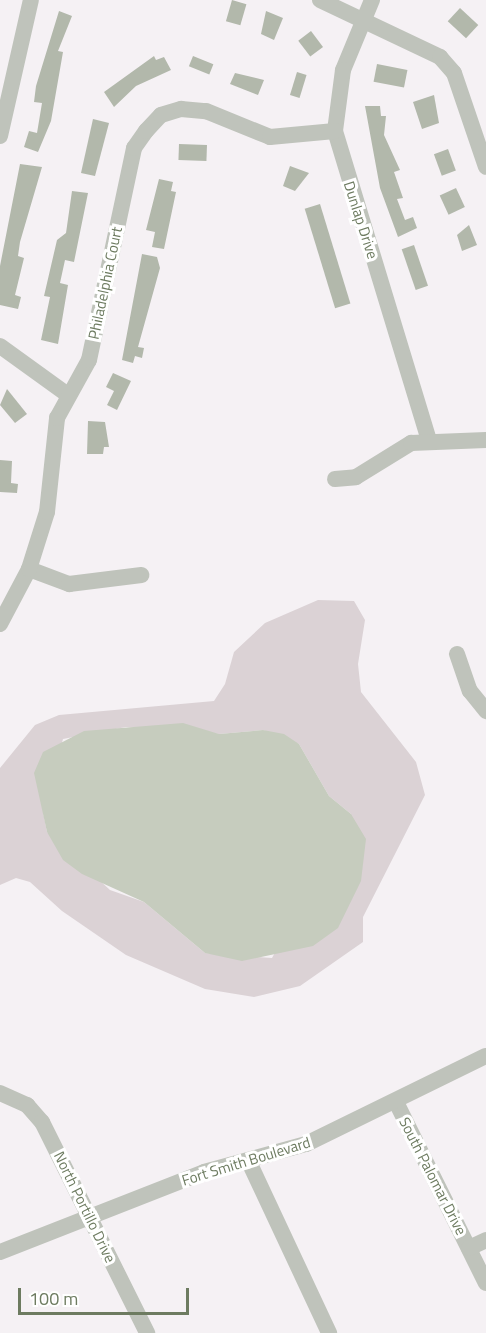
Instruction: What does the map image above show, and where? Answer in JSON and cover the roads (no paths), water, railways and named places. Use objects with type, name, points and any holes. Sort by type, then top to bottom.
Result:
[{"type":"street","points":[[0,136],[31,0]]},
{"type":"street","points":[[320,0],[421,44],[454,73],[486,167]]},
{"type":"street","name":"Dunlap Drive","points":[[372,0],[343,70],[335,131],[429,441]]},
{"type":"street","name":"Philadelphia Court","points":[[0,624],[29,569],[47,512],[57,418],[89,360],[134,148],[162,115],[206,111],[270,137],[335,131]]},
{"type":"street","points":[[0,346],[68,395]]},
{"type":"street","points":[[335,479],[356,477],[411,443],[486,440]]},
{"type":"street","points":[[29,569],[69,584],[141,575]]},
{"type":"street","points":[[457,654],[471,692],[486,711]]},
{"type":"street","name":"Fort Smith Boulevard","points":[[0,1252],[204,1172],[249,1162],[306,1144],[486,1056]]},
{"type":"street","name":"North Portillo Drive","points":[[4,1093],[42,1122],[147,1333]]},
{"type":"street","name":"South Palomar Drive","points":[[396,1102],[486,1283]]},
{"type":"street","points":[[249,1162],[329,1333]]},
{"type":"street","points":[[469,1248],[486,1240]]}]
